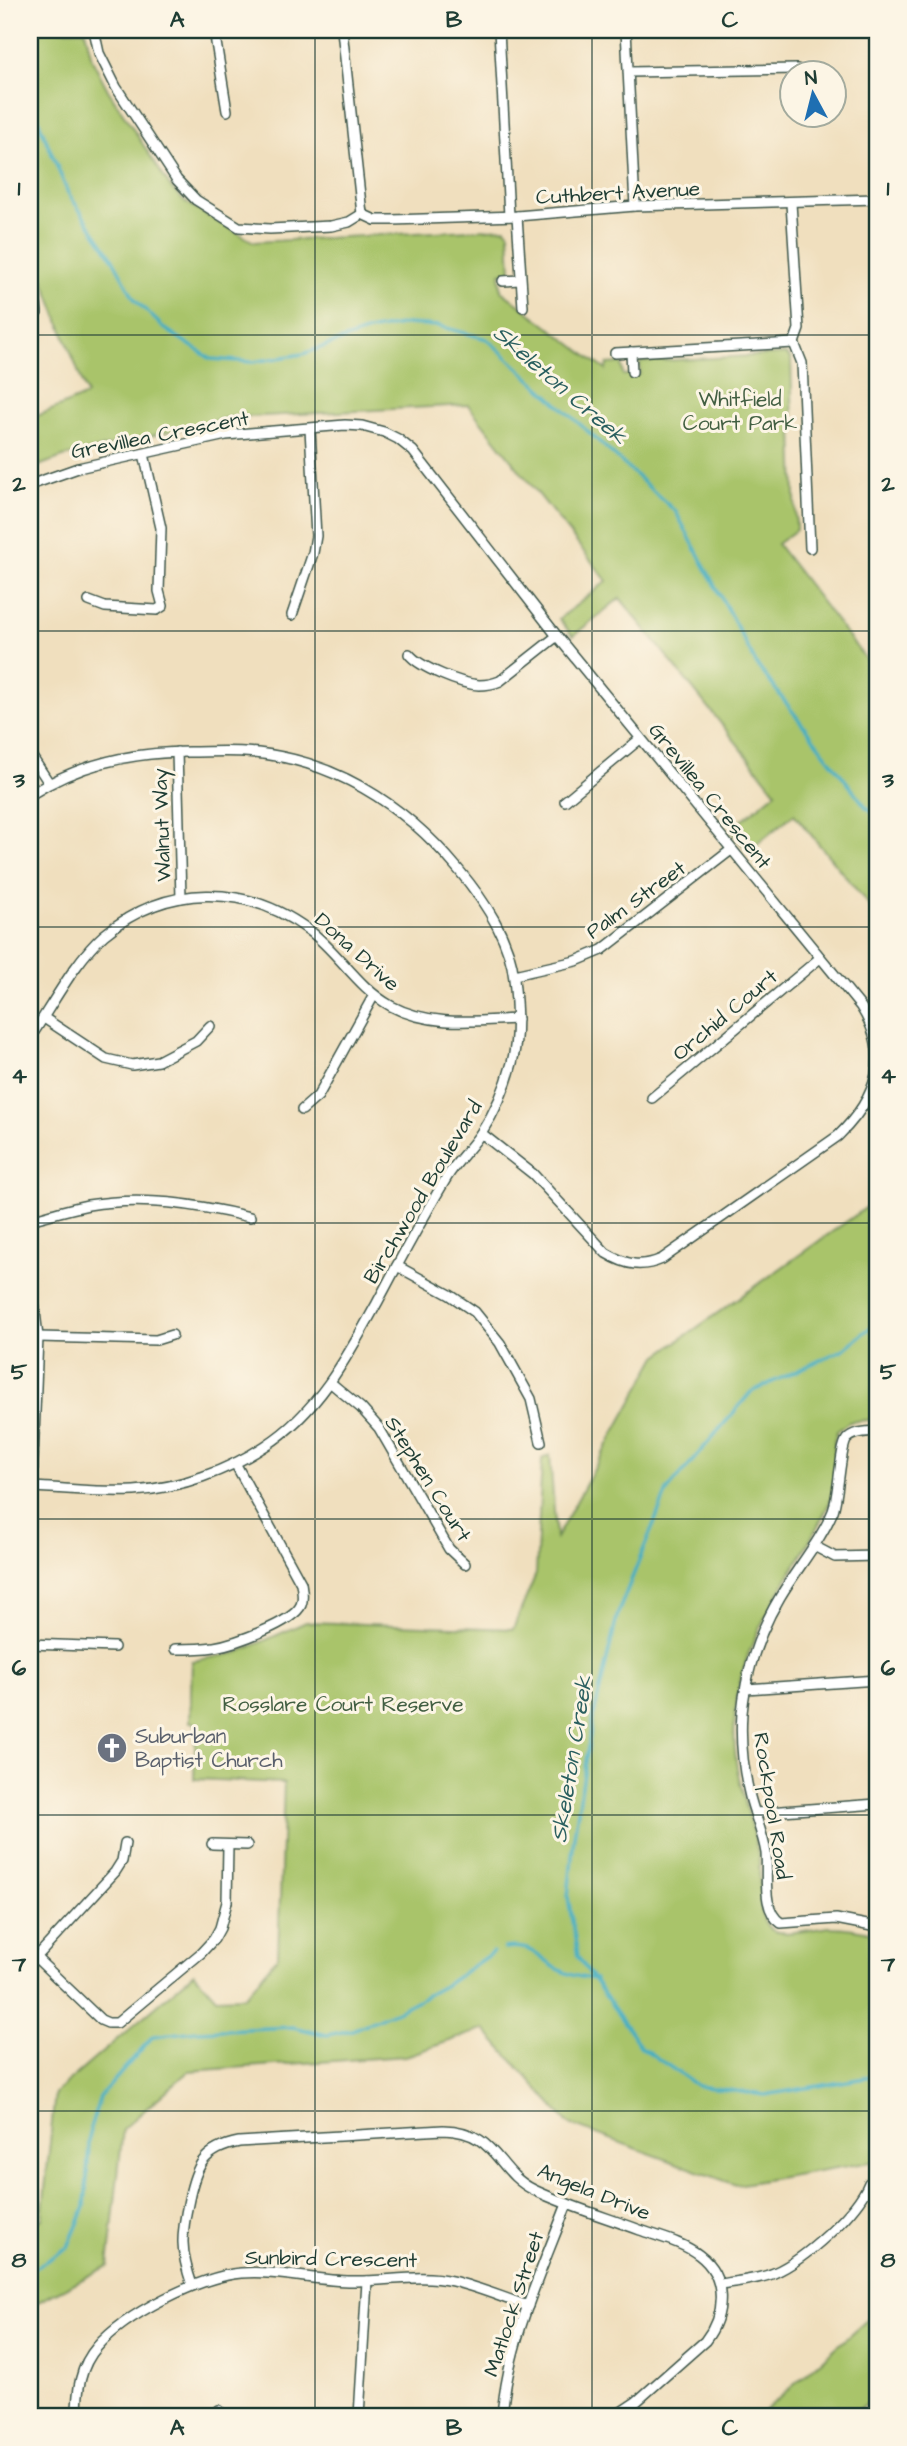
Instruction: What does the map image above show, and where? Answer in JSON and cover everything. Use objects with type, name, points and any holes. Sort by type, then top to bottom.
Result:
[{"type":"street","points":[[94,30],[99,53],[116,87],[177,180],[196,200],[239,227],[270,229],[331,226],[349,222],[362,214],[342,30]]},
{"type":"street","points":[[214,30],[218,96],[226,111]]},
{"type":"street","points":[[499,30],[513,216],[523,307]]},
{"type":"street","points":[[626,30],[635,206]]},
{"type":"street","points":[[629,72],[778,69]]},
{"type":"street","name":"Cuthbert Avenue","points":[[362,214],[376,220],[513,216],[635,206],[791,204],[877,199]]},
{"type":"street","points":[[791,204],[799,328],[794,343],[802,363],[810,548]]},
{"type":"street","points":[[30,276],[37,313]]},
{"type":"street","points":[[503,281],[520,280]]},
{"type":"street","points":[[615,354],[794,343]]},
{"type":"street","points":[[631,352],[632,372]]},
{"type":"street","name":"Grevillea Crescent","points":[[30,485],[78,468],[226,435],[362,426],[398,439],[412,451],[557,636],[820,958],[869,1020],[874,1034],[877,1068],[869,1098],[857,1117],[838,1136],[662,1259],[649,1264],[621,1262],[606,1253],[533,1174],[481,1133]]},
{"type":"street","points":[[292,615],[316,536],[310,429]]},
{"type":"street","points":[[89,601],[105,607],[157,610],[163,606],[159,591],[161,528],[144,454]]},
{"type":"street","points":[[409,654],[420,664],[469,683],[490,684],[500,681],[557,636]]},
{"type":"street","points":[[565,801],[640,739]]},
{"type":"street","name":"Walnut Way","points":[[177,752],[181,898]]},
{"type":"street","name":"Birchwood Boulevard","points":[[30,795],[49,782],[82,767],[142,754],[246,752],[283,757],[322,768],[384,799],[408,817],[436,844],[475,889],[493,918],[514,975],[517,1019],[512,1064],[497,1105],[481,1133],[449,1175],[331,1383],[291,1426],[266,1446],[235,1463],[184,1482],[133,1491],[31,1487]]},
{"type":"street","points":[[30,754],[49,782]]},
{"type":"street","name":"Palm Street","points":[[514,975],[576,961],[602,950],[731,850]]},
{"type":"street","name":"Dona Drive","points":[[30,1038],[85,955],[104,935],[147,908],[181,898],[209,895],[241,898],[267,905],[289,917],[313,933],[374,995],[392,1007],[435,1021],[517,1019]]},
{"type":"street","name":"Orchid Court","points":[[652,1098],[820,958]]},
{"type":"street","points":[[302,1110],[318,1096],[374,995]]},
{"type":"street","points":[[44,1018],[106,1059],[132,1065],[158,1061],[196,1041],[210,1026]]},
{"type":"street","points":[[30,1220],[86,1205],[121,1201],[162,1201],[198,1205],[250,1217]]},
{"type":"street","points":[[397,1266],[475,1312],[500,1343],[531,1399],[541,1442]]},
{"type":"street","points":[[30,1269],[38,1337],[31,1487]]},
{"type":"street","points":[[38,1337],[156,1340],[172,1335]]},
{"type":"street","name":"Stephen Court","points":[[331,1383],[361,1408],[379,1428],[449,1549],[465,1564]]},
{"type":"street","name":"Rockpool Road","points":[[877,1431],[853,1434],[844,1442],[836,1499],[828,1521],[770,1614],[757,1646],[742,1709],[741,1746],[747,1784],[766,1856],[770,1909],[776,1919],[784,1923],[847,1919],[877,1927]]},
{"type":"street","points":[[175,1649],[226,1645],[292,1616],[301,1605],[301,1583],[235,1463]]},
{"type":"street","points":[[814,1546],[835,1557],[877,1556]]},
{"type":"street","points":[[30,1644],[114,1647]]},
{"type":"street","points":[[746,1689],[877,1680]]},
{"type":"street","points":[[755,1813],[877,1804]]},
{"type":"street","points":[[125,1843],[122,1861],[115,1872],[32,1958],[101,2020],[108,2023],[117,2023],[214,1939],[227,1902],[228,1845]]},
{"type":"street","points":[[212,1844],[247,1845]]},
{"type":"street","name":"Angela Drive","points":[[191,2286],[182,2244],[192,2183],[198,2167],[216,2148],[226,2144],[443,2130],[465,2132],[483,2141],[517,2178],[530,2188],[683,2245],[701,2257],[720,2284]]},
{"type":"street","points":[[615,2416],[636,2402],[705,2341],[713,2330],[720,2311],[720,2284],[770,2274],[802,2257],[855,2208],[869,2183]]},
{"type":"street","name":"Matlock Street","points":[[502,2416],[505,2390],[528,2306],[567,2204]]},
{"type":"street","name":"Sunbird Crescent","points":[[77,2416],[79,2384],[85,2365],[96,2347],[139,2314],[191,2286],[219,2276],[258,2272],[328,2281],[415,2278],[451,2280],[528,2306]]},
{"type":"street","points":[[359,2416],[367,2281]]},
{"type":"green space","name":"Whitfield Court Park","points":[[30,30],[85,30],[92,59],[108,90],[171,188],[183,200],[254,242],[505,228],[509,233],[511,272],[500,273],[501,291],[606,370],[607,364],[622,363],[623,375],[640,374],[640,362],[786,354],[791,359],[796,530],[777,544],[877,674],[877,915],[794,814],[748,851],[730,830],[776,792],[620,598],[573,636],[559,619],[607,581],[468,405],[226,418],[63,457],[30,469],[30,419],[87,395],[30,244]]},
{"type":"green space","name":"Rosslare Court Reserve","points":[[877,1200],[877,1419],[849,1422],[837,1431],[834,1441],[835,1477],[830,1502],[777,1595],[748,1654],[739,1686],[735,1721],[738,1774],[757,1847],[761,1908],[767,1925],[772,1930],[784,1933],[830,1927],[877,1934],[877,2161],[736,2185],[569,2124],[484,2029],[406,2056],[189,2071],[123,2129],[108,2266],[30,2306],[30,2225],[42,2219],[55,2093],[194,1973],[216,1998],[244,1997],[278,1956],[284,1783],[194,1779],[196,1723],[190,1722],[192,1661],[237,1653],[306,1622],[513,1629],[536,1574],[542,1459],[550,1455],[556,1538],[657,1356]]},
{"type":"green space","points":[[877,2311],[877,2394],[852,2416],[759,2416]]},
{"type":"waterway","name":"Skeleton Creek","points":[[30,86],[40,125],[68,193],[110,254],[135,300],[164,328],[211,359],[253,362],[303,354],[368,331],[406,324],[439,326],[487,339],[676,512],[757,665],[866,807],[877,814]]},
{"type":"waterway","name":"Skeleton Creek","points":[[877,1322],[844,1349],[751,1392],[667,1491],[618,1613],[592,1723],[574,1836],[568,1897],[578,1957],[641,2047],[698,2086],[765,2095],[877,2076]]},
{"type":"waterway","points":[[504,1948],[527,1949],[565,1973],[595,1979]]},
{"type":"waterway","points":[[30,2271],[68,2247],[85,2207],[90,2128],[100,2097],[153,2036],[197,2031],[293,2027],[327,2035],[352,2030],[399,2010],[444,1986],[493,1952]]},
{"type":"place","name":"Suburban Baptist Church","points":[[112,1748]]}]
